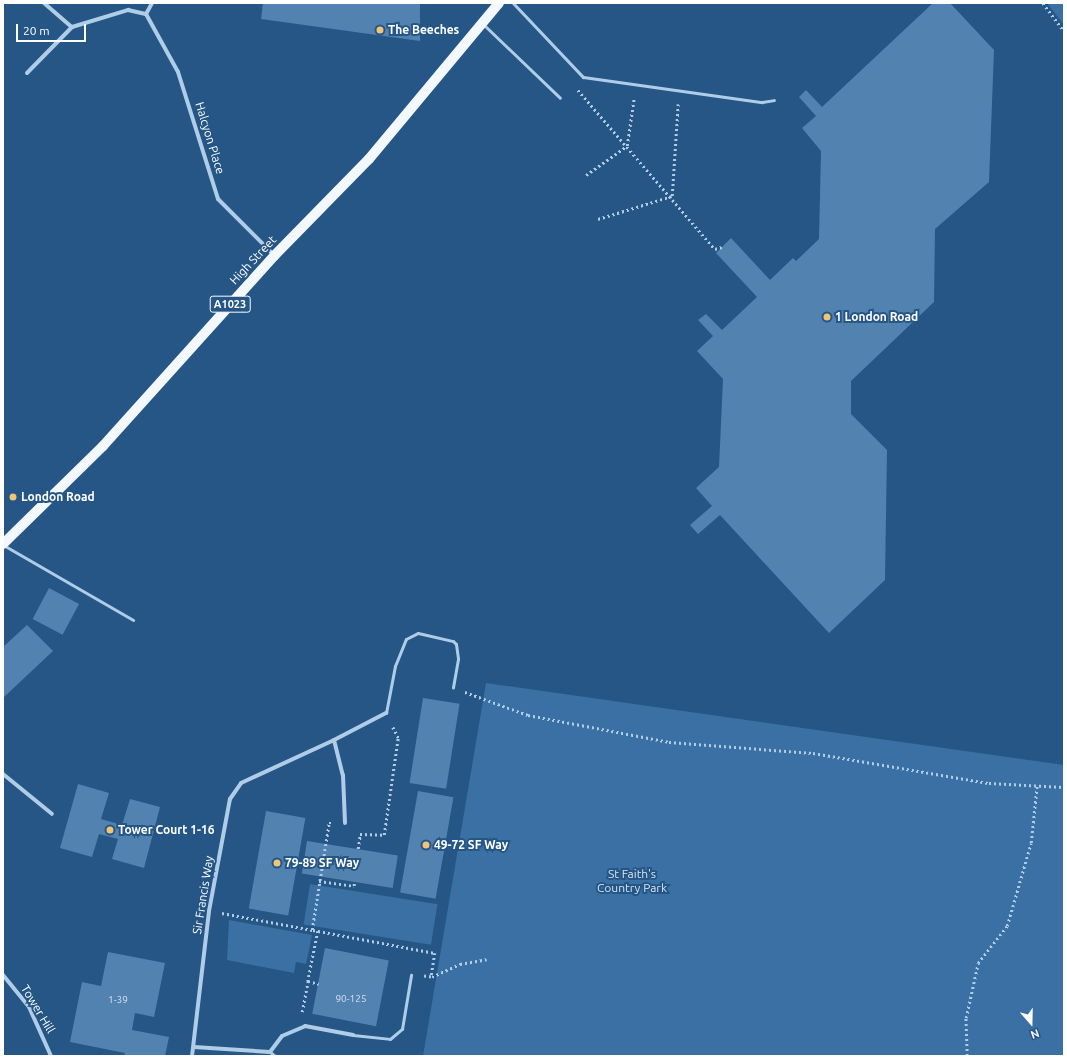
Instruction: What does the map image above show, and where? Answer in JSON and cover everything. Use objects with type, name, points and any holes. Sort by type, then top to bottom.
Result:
[{"type":"main road","name":"A1023","points":[[482,23],[499,3]]},
{"type":"main road","name":"High Street","points":[[3,544],[103,446],[274,256],[369,159],[453,60],[482,23]]},
{"type":"street","points":[[44,3],[72,27]]},
{"type":"street","points":[[28,73],[72,27],[128,10],[146,14],[152,3]]},
{"type":"street","name":"Halcyon Place","points":[[146,14],[178,72],[218,199],[274,256]]},
{"type":"street","name":"Sir Francis Way","points":[[192,1056],[209,911],[230,800],[241,783],[334,740],[386,713]]},
{"type":"street","points":[[334,740],[343,775],[345,823]]},
{"type":"street","points":[[3,774],[52,814]]},
{"type":"street","name":"Tower Hill","points":[[3,975],[29,1007],[45,1038],[51,1056]]},
{"type":"street","points":[[194,1047],[270,1052],[282,1036],[305,1026],[319,1027],[353,1035]]},
{"type":"lane","points":[[513,3],[583,77],[680,89],[762,102],[774,100]]},
{"type":"lane","points":[[482,23],[560,98]]},
{"type":"lane","points":[[3,544],[133,620]]},
{"type":"lane","points":[[386,713],[398,660],[406,639],[418,633],[453,641],[456,644],[458,658],[453,688]]},
{"type":"lane","points":[[353,1035],[390,1039],[402,1029],[411,975]]},
{"type":"lane","points":[[270,1052],[275,1056]]},
{"type":"path","points":[[1043,3],[1064,31]]},
{"type":"path","points":[[586,175],[627,146],[636,83]]},
{"type":"path","points":[[574,86],[672,196],[716,249],[722,247]]},
{"type":"path","points":[[672,196],[680,89]]},
{"type":"path","points":[[598,219],[672,196]]},
{"type":"path","points":[[453,688],[528,715],[669,742],[813,753],[989,783],[1064,787]]},
{"type":"path","points":[[358,849],[360,834],[384,835],[398,738],[386,713]]},
{"type":"path","points":[[967,1056],[966,1018],[978,963],[1007,926],[1031,843],[1037,785]]},
{"type":"path","points":[[312,930],[328,823],[345,823]]},
{"type":"path","points":[[319,881],[354,886],[354,882]]},
{"type":"path","points":[[209,911],[435,953],[432,977]]},
{"type":"path","points":[[300,1028],[318,931]]},
{"type":"path","points":[[411,975],[432,977],[460,964],[487,959]]},
{"type":"path","points":[[308,981],[319,984]]},
{"type":"green space","points":[[1047,3],[1064,3],[1064,25]]},
{"type":"green space","name":"St Faith's Country Park","points":[[486,683],[1064,765],[1064,1056],[423,1056]]},
{"type":"green space","points":[[310,884],[437,904],[431,945],[304,924]]},
{"type":"green space","points":[[229,920],[312,935],[306,964],[296,962],[294,973],[227,960]]},
{"type":"building","name":"The Beeches","points":[[263,3],[420,3],[420,41],[261,19]]},
{"type":"building","name":"1 London Road","points":[[933,3],[950,3],[994,50],[989,182],[935,229],[934,302],[851,381],[851,414],[887,450],[885,580],[829,633],[720,515],[698,534],[690,525],[712,506],[696,488],[719,467],[723,379],[697,351],[713,336],[698,320],[706,314],[722,330],[757,297],[716,253],[731,238],[770,280],[793,258],[796,261],[819,239],[821,151],[802,128],[816,116],[799,97],[806,90],[822,107]]},
{"type":"building","points":[[49,588],[79,604],[63,635],[33,619]]},
{"type":"building","points":[[27,625],[53,651],[3,698],[3,647]]},
{"type":"building","points":[[423,698],[460,704],[446,789],[410,783]]},
{"type":"building","name":"Tower Court 1-16","points":[[78,784],[109,793],[101,819],[122,825],[130,799],[160,807],[144,868],[112,859],[118,839],[99,834],[92,857],[60,848]]},
{"type":"building","name":"49-72 SF Way","points":[[418,791],[453,797],[436,899],[400,892]]},
{"type":"building","name":"79-89 SF Way","points":[[266,811],[305,818],[288,915],[249,908]]},
{"type":"building","points":[[307,841],[398,855],[393,888],[302,874]]},
{"type":"building","points":[[325,948],[389,960],[376,1026],[312,1014]]},
{"type":"building","points":[[108,952],[165,963],[154,1017],[135,1013],[132,1030],[169,1037],[165,1056],[124,1056],[125,1053],[70,1042],[82,982],[101,986]]},
{"type":"place","name":"The Beeches","points":[[380,30]]},
{"type":"place","name":"1 London Road","points":[[827,317]]},
{"type":"place","name":"London Road","points":[[13,497]]},
{"type":"place","name":"Tower Court 1-16","points":[[110,830]]},
{"type":"place","name":"49-72 SF Way","points":[[426,845]]},
{"type":"place","name":"79-89 SF Way","points":[[277,863]]}]
